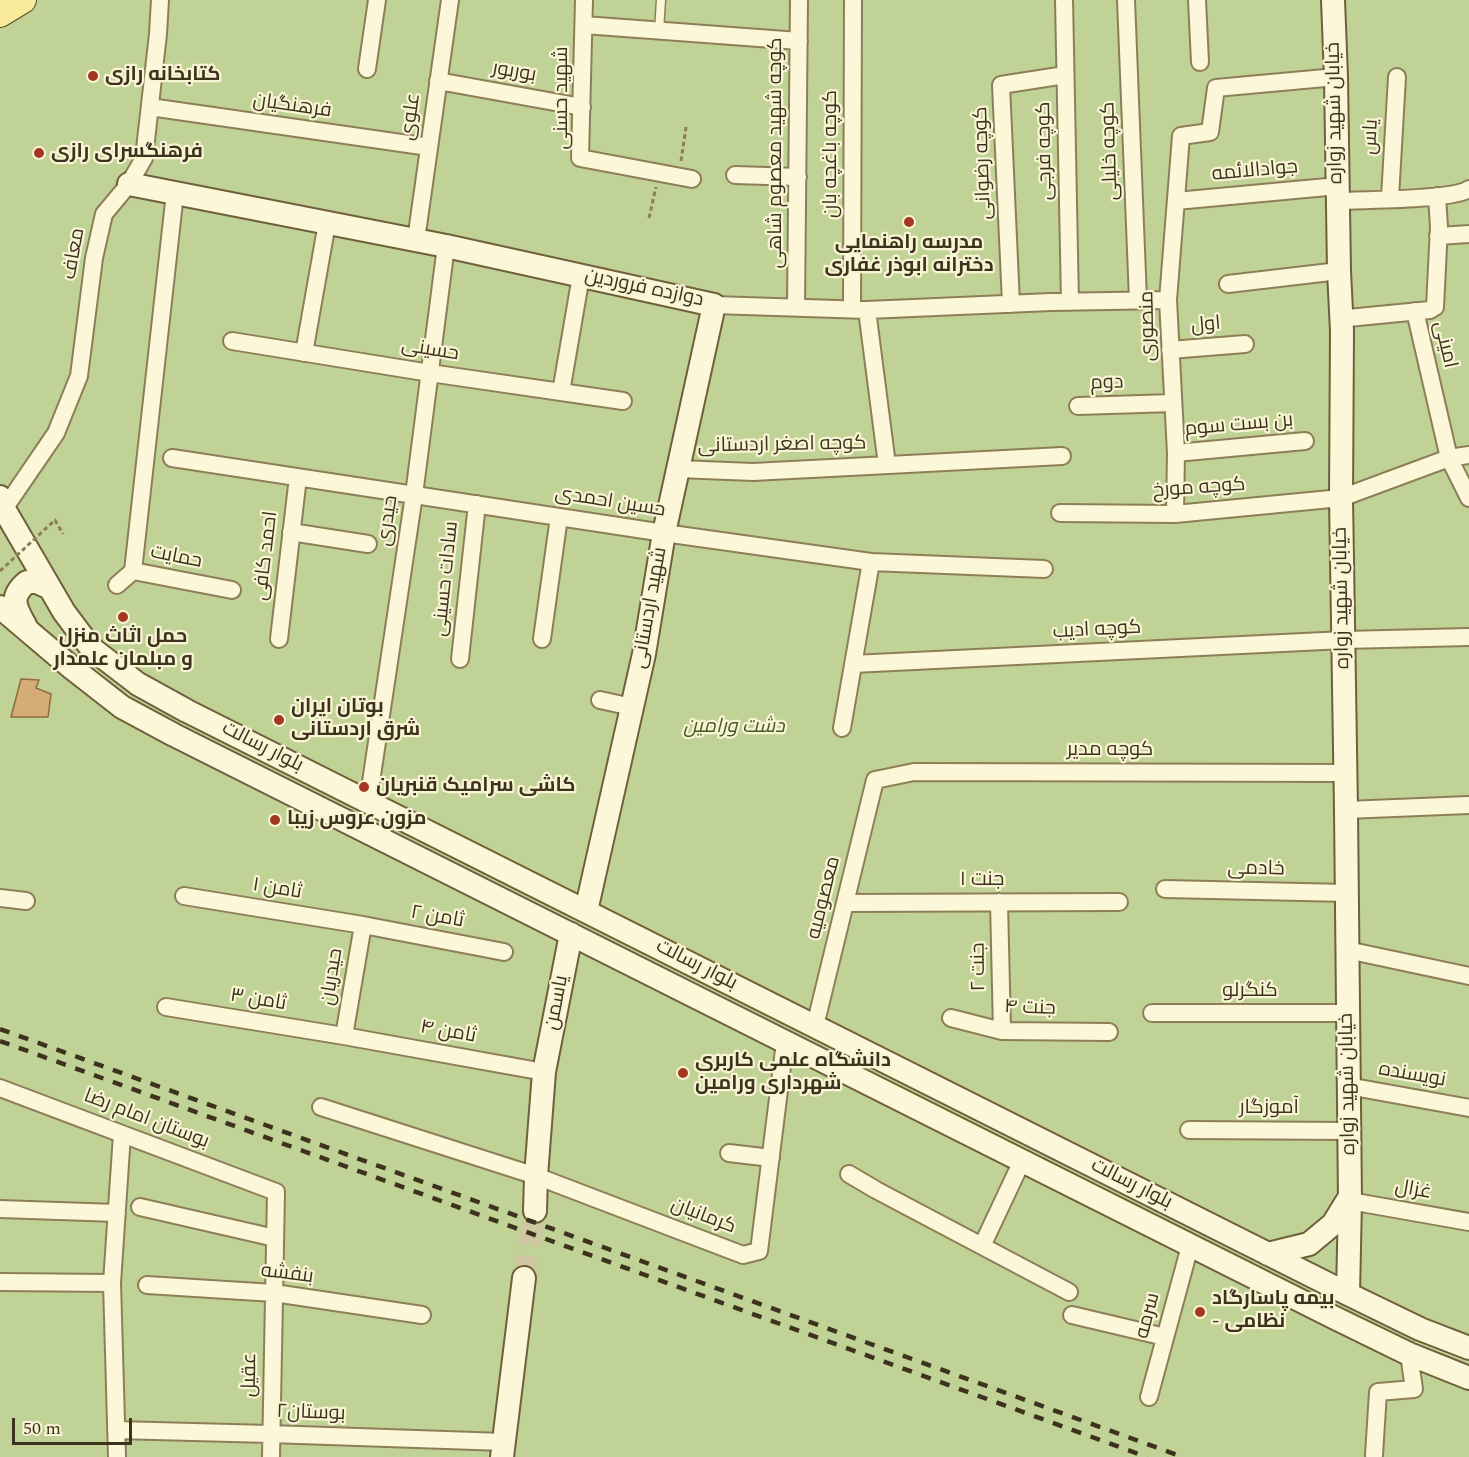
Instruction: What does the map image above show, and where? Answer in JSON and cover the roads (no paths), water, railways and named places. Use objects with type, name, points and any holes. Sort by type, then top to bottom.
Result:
[{"type":"main road","points":[[0,14],[23,0]]},
{"type":"main road","name":"خیابان شهید زواره","points":[[1333,0],[1342,331],[1341,498],[1350,1199],[1348,1293]]},
{"type":"main road","name":"دوازده فروردین","points":[[129,184],[446,246],[714,305]]},
{"type":"main road","name":"شهید اردستانی","points":[[586,911],[644,654],[664,533],[714,305]]},
{"type":"main road","name":"بلوار رسالت","points":[[2,503],[64,612],[91,648],[138,684],[187,711],[1268,1254],[1420,1329],[1469,1348]]},
{"type":"main road","points":[[30,634],[16,609],[17,590],[27,582],[37,582],[50,588]]},
{"type":"main road","name":"بلوار رسالت","points":[[0,607],[30,634],[122,707],[184,740],[1409,1354],[1469,1378]]},
{"type":"main road","name":"یاسمن","points":[[535,1211],[544,1072],[571,934]]},
{"type":"main road","points":[[1132,1216],[1145,1192]]},
{"type":"main road","points":[[1268,1254],[1309,1244],[1333,1224],[1350,1199]]},
{"type":"main road","points":[[503,1449],[524,1278]]},
{"type":"street","name":"معاف","points":[[2,503],[57,433],[79,376],[94,258],[104,214],[129,184],[144,158],[160,0]]},
{"type":"street","points":[[367,69],[377,0]]},
{"type":"street","name":"علوی","points":[[416,240],[450,0]]},
{"type":"street","name":"شهید حسنی","points":[[584,0],[580,158],[685,178]]},
{"type":"street","name":"کوچه شهید معصوم شاهی","points":[[796,307],[799,0]]},
{"type":"street","name":"کوچه باغچه بان","points":[[854,0],[860,309]]},
{"type":"street","name":"کوچه فرجی","points":[[1064,0],[1070,302]]},
{"type":"street","name":"کوچه خلیلی","points":[[1126,0],[1138,300]]},
{"type":"street","points":[[1197,0],[1200,62]]},
{"type":"street","points":[[584,25],[799,42]]},
{"type":"street","name":"کوچه رضوانی","points":[[1011,304],[1001,85],[1065,75]]},
{"type":"street","name":"منصوری","points":[[1175,514],[1176,453],[1168,300],[1181,136],[1210,132],[1216,88],[1336,77]]},
{"type":"street","name":"یاس","points":[[1390,198],[1397,77]]},
{"type":"street","name":"بوربور","points":[[438,81],[582,107]]},
{"type":"street","name":"فرهنگیان","points":[[150,107],[429,147]]},
{"type":"street","points":[[735,175],[798,177]]},
{"type":"street","name":"جوادالائمه","points":[[1176,201],[1338,193],[1390,198],[1437,196],[1464,193],[1469,190]]},
{"type":"street","points":[[133,571],[175,193]]},
{"type":"street","points":[[1348,318],[1430,310],[1435,306],[1437,196]]},
{"type":"street","points":[[304,353],[327,223]]},
{"type":"street","points":[[1438,236],[1469,234]]},
{"type":"street","name":"حیدری","points":[[368,802],[414,495],[446,246]]},
{"type":"street","points":[[1228,284],[1339,271]]},
{"type":"street","points":[[561,392],[581,276]]},
{"type":"street","name":"دوازده فروردین","points":[[714,305],[860,309],[1168,300]]},
{"type":"street","name":"کوچه اصغر اردستانی","points":[[860,309],[887,465]]},
{"type":"street","name":"امینی","points":[[1415,311],[1449,458],[1469,498]]},
{"type":"street","name":"حسینی","points":[[231,341],[623,401]]},
{"type":"street","name":"اول","points":[[1170,350],[1245,344]]},
{"type":"street","name":"دوم","points":[[1078,406],[1173,403]]},
{"type":"street","name":"بن بست سوم","points":[[1176,453],[1305,441]]},
{"type":"street","name":"کوچه مورخ","points":[[1060,513],[1175,514],[1341,498],[1449,458],[1469,455]]},
{"type":"street","name":"کوچه اصغر اردستانی","points":[[678,469],[753,472],[1062,456]]},
{"type":"street","name":"حسین احمدی","points":[[172,458],[871,562],[1044,568]]},
{"type":"street","name":"احمد کافی","points":[[279,639],[298,477]]},
{"type":"street","name":"سادات حسینی","points":[[460,659],[477,504]]},
{"type":"street","points":[[542,639],[559,517]]},
{"type":"street","points":[[291,532],[368,544]]},
{"type":"street","points":[[842,728],[871,562]]},
{"type":"street","name":"حمایت","points":[[117,585],[133,571],[232,590]]},
{"type":"street","name":"کوچه ادیب","points":[[853,664],[1344,640],[1469,637]]},
{"type":"street","points":[[600,700],[632,707]]},
{"type":"street","name":"کوچه مدیر","points":[[875,780],[914,772],[1346,773]]},
{"type":"street","name":"معصومیه","points":[[815,1026],[875,780]]},
{"type":"street","points":[[1346,810],[1469,805]]},
{"type":"street","name":"خادمی","points":[[1165,889],[1347,893]]},
{"type":"street","name":"ثامن ۱","points":[[184,896],[363,926]]},
{"type":"street","points":[[0,898],[26,901]]},
{"type":"street","name":"جنت ۲","points":[[999,902],[1002,1031]]},
{"type":"street","name":"جنت ۱","points":[[845,903],[1119,902]]},
{"type":"street","name":"ثامن ۲","points":[[363,926],[504,951]]},
{"type":"street","name":"حیدریان","points":[[344,1036],[363,926]]},
{"type":"street","points":[[1347,950],[1469,975]]},
{"type":"street","name":"ثامن ۳","points":[[166,1007],[344,1036]]},
{"type":"street","name":"کنگرلو","points":[[1152,1013],[1348,1012]]},
{"type":"street","name":"جنت ۴","points":[[951,1018],[1002,1031],[1109,1032]]},
{"type":"street","name":"ثامن ۴","points":[[344,1036],[544,1072]]},
{"type":"street","name":"کرمانیان","points":[[536,1176],[743,1255],[759,1251],[785,1042]]},
{"type":"street","name":"نویسنده","points":[[1348,1086],[1469,1108]]},
{"type":"street","name":"بوستان امام رضا","points":[[0,1088],[276,1192]]},
{"type":"street","points":[[321,1107],[536,1176]]},
{"type":"street","name":"آموزگار","points":[[1189,1130],[1349,1131]]},
{"type":"street","points":[[117,1457],[112,1283],[122,1134]]},
{"type":"street","points":[[729,1153],[771,1158]]},
{"type":"street","points":[[982,1246],[1022,1161]]},
{"type":"street","points":[[849,1174],[1069,1292]]},
{"type":"street","name":"عقیل","points":[[271,1457],[276,1192]]},
{"type":"street","name":"غزال","points":[[1350,1199],[1469,1222]]},
{"type":"street","points":[[140,1207],[275,1238]]},
{"type":"street","points":[[0,1209],[117,1213]]},
{"type":"street","name":"سرمه","points":[[1149,1397],[1190,1245]]},
{"type":"street","points":[[0,1282],[112,1283]]},
{"type":"street","name":"بنفشه","points":[[147,1285],[274,1293],[422,1315]]},
{"type":"street","points":[[1072,1315],[1166,1337]]},
{"type":"street","points":[[1374,1455],[1378,1392],[1414,1389],[1409,1354]]},
{"type":"street","name":"بوستان۲","points":[[116,1430],[270,1434],[503,1449]]},
{"type":"lane","points":[[659,31],[661,0]]},
{"type":"tunnel","points":[[524,1278],[535,1211]]},
{"type":"railway","points":[[0,1029],[1183,1457]]},
{"type":"railway","points":[[0,1041],[1147,1457]]},
{"type":"place","name":"کتابخانه رازی","points":[[93,76]]},
{"type":"place","name":"فرهنگسرای رازی","points":[[39,153]]},
{"type":"place","name":"مدرسه راهنمایی دخترانه ابوذر غفاری","points":[[909,222]]},
{"type":"place","name":"حمل اثاث منزل و مبلمان علمدار","points":[[123,617]]},
{"type":"place","name":"بوتان ایران شرق اردستانی","points":[[279,720]]},
{"type":"place","name":"کاشی سرامیک قنبریان","points":[[364,787]]},
{"type":"place","name":"مزون عروس زیبا","points":[[275,820]]},
{"type":"place","name":"دانشگاه علمی کاربری شهرداری ورامین","points":[[683,1073]]},
{"type":"place","name":"بیمه پاسارگاد - نظامی","points":[[1200,1312]]},
{"type":"park label","name":"دشت ورامین","points":[[734,728]]}]
